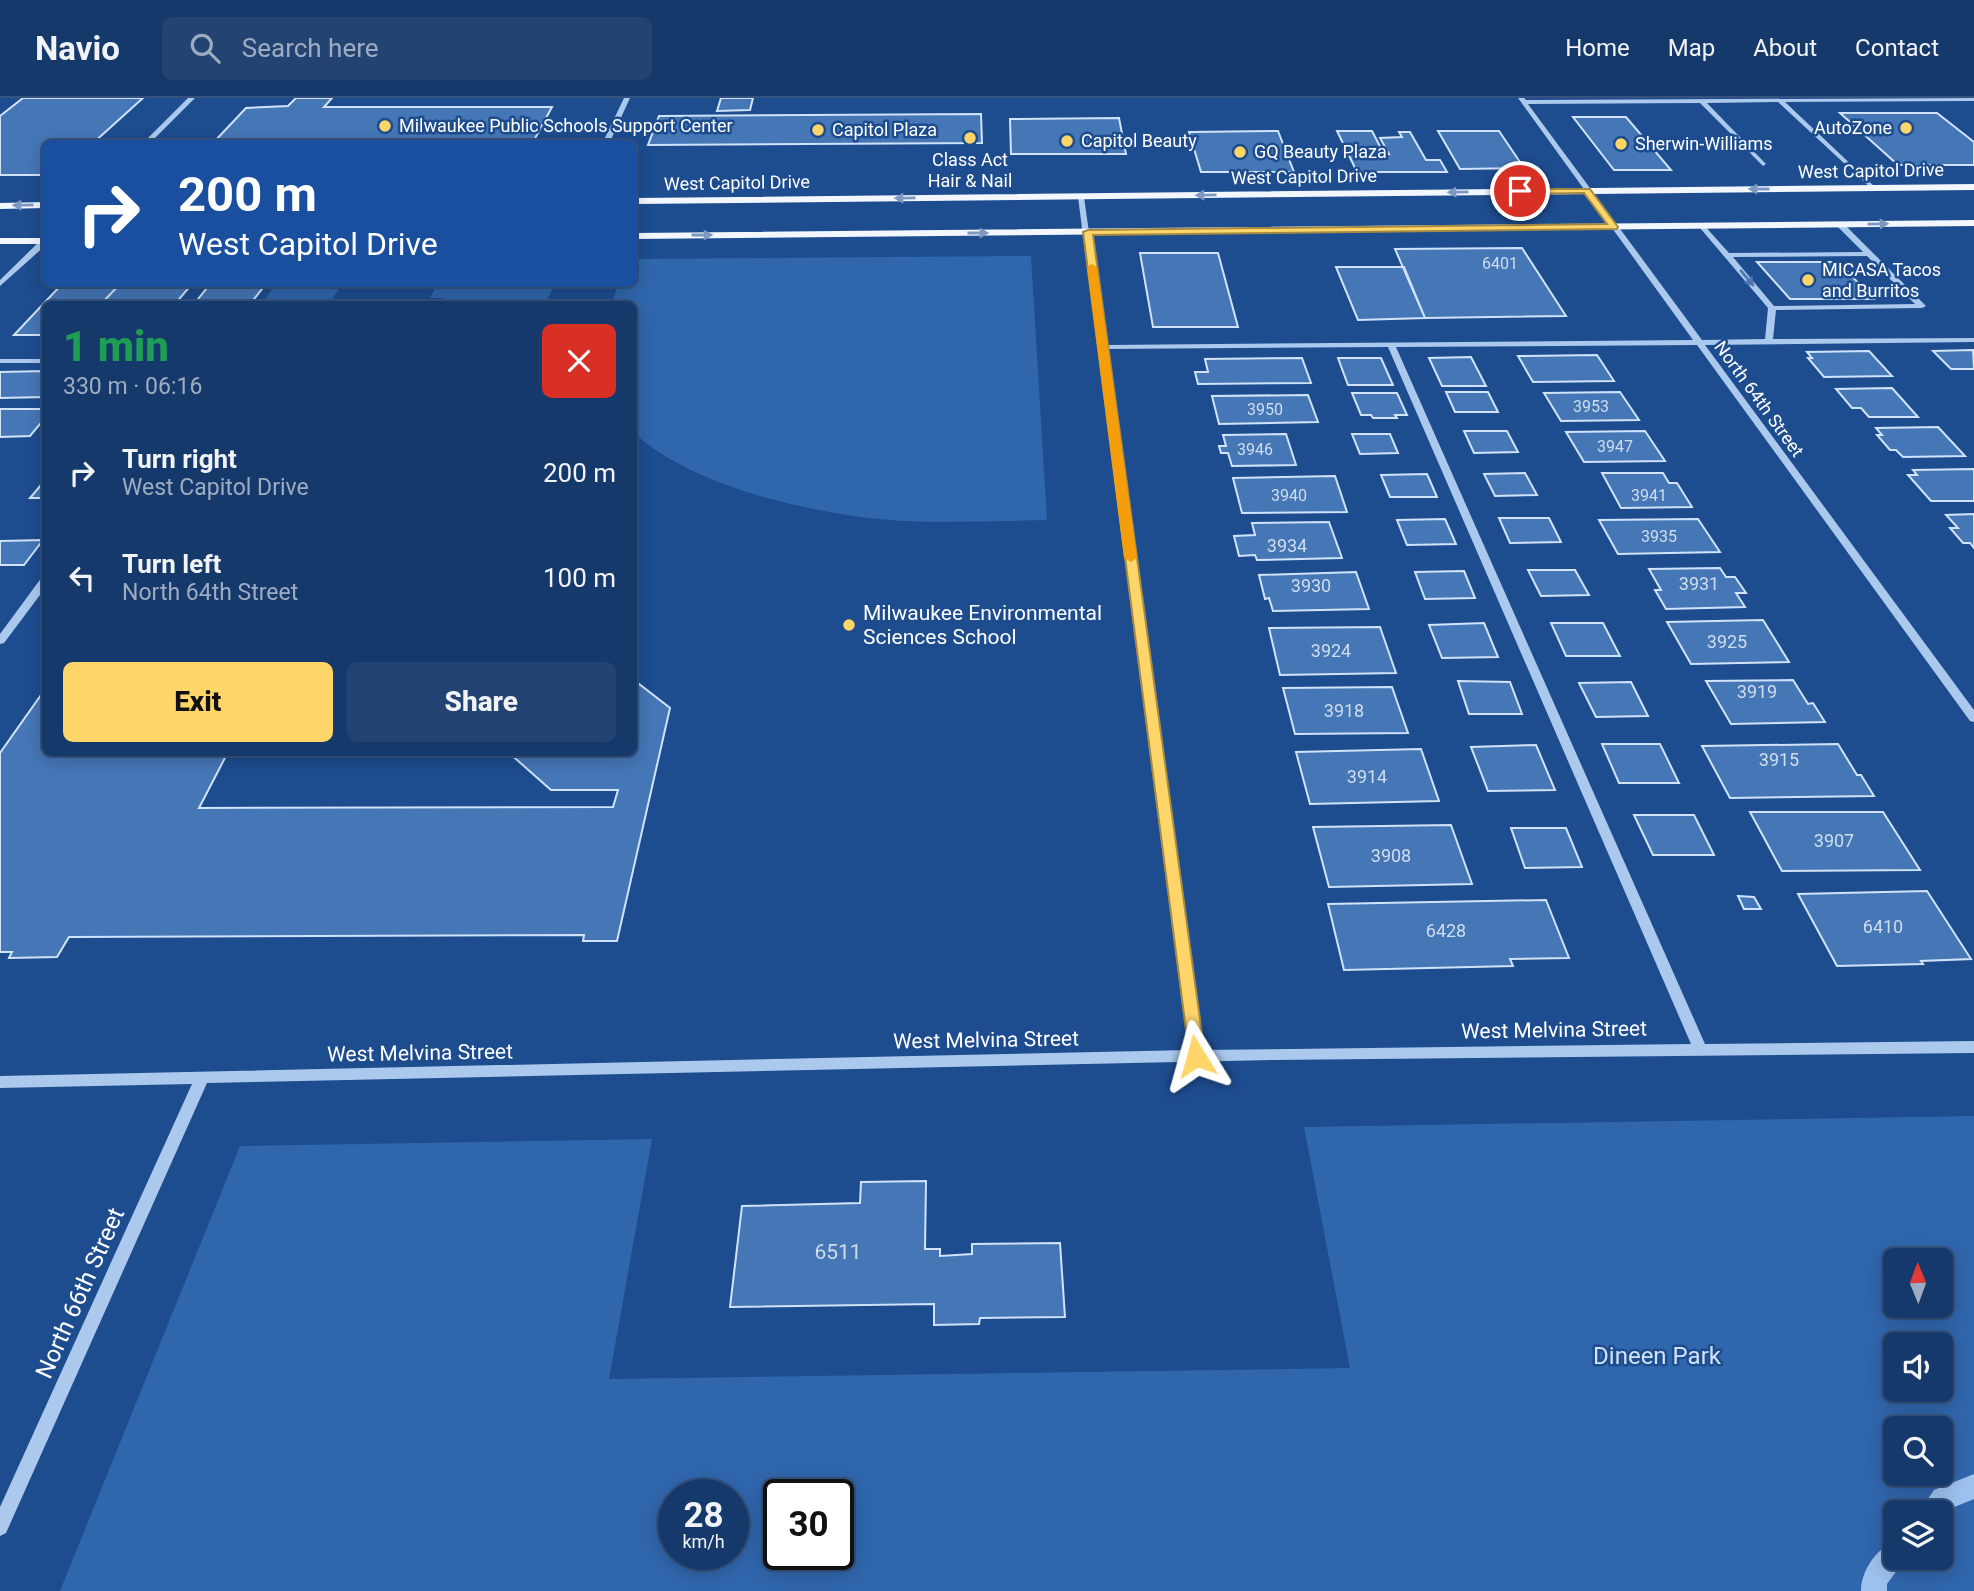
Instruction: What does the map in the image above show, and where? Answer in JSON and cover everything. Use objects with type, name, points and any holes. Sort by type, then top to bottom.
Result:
[{"type":"main road","name":"West Capitol Drive","points":[[637,201],[1974,187]]},
{"type":"main road","points":[[0,205],[42,205]]},
{"type":"main road","points":[[637,236],[1974,223]]},
{"type":"main road","points":[[0,241],[42,241]]},
{"type":"street","points":[[149,140],[192,98]]},
{"type":"street","points":[[607,140],[627,98]]},
{"type":"street","points":[[1522,100],[1968,98],[1974,101]]},
{"type":"street","name":"North 64th Street","points":[[1522,100],[1974,718]]},
{"type":"street","points":[[1779,100],[1874,189]]},
{"type":"street","points":[[1702,101],[1763,164]]},
{"type":"street","points":[[1082,197],[1196,1056]]},
{"type":"street","points":[[1703,226],[1772,308],[1922,306],[1840,225]]},
{"type":"street","points":[[0,284],[42,244]]},
{"type":"street","points":[[1728,255],[1870,254]]},
{"type":"street","points":[[1103,347],[1974,340]]},
{"type":"street","points":[[1391,344],[1701,1050]]},
{"type":"street","points":[[0,361],[42,361]]},
{"type":"street","points":[[0,641],[42,584]]},
{"type":"street","name":"West Melvina Street","points":[[0,1083],[1196,1056],[1974,1047]]},
{"type":"street","name":"North 66th Street","points":[[0,1527],[202,1078]]},
{"type":"lane","points":[[1769,341],[1772,308]]},
{"type":"green space","points":[[1031,256],[1047,520],[903,521],[835,513],[798,506],[724,484],[690,470],[660,453],[637,435],[637,301],[613,301],[617,287],[637,287],[637,259]]},
{"type":"green space","points":[[274,287],[340,287],[331,301],[263,301]]},
{"type":"green space","points":[[436,287],[554,287],[546,301],[442,301],[443,298],[430,298]]},
{"type":"green space","name":"Dineen Park","points":[[1974,1116],[1974,1591],[60,1591],[240,1146],[652,1139],[609,1379],[1350,1368],[1304,1127]]},
{"type":"building","points":[[23,98],[143,98],[96,140],[42,140],[42,175],[0,175],[0,116]]},
{"type":"building","name":"Milwaukee Public Schools Support Center","points":[[296,98],[332,98],[324,107],[552,107],[534,140],[216,140],[246,108],[288,106]]},
{"type":"building","points":[[721,98],[753,98],[750,110],[717,111]]},
{"type":"building","name":"AutoZone","points":[[1840,113],[1937,113],[1974,142],[1974,165],[1898,165]]},
{"type":"building","name":"Capitol Plaza","points":[[981,114],[982,143],[648,145],[659,116]]},
{"type":"building","name":"Sherwin-Williams","points":[[1573,117],[1626,117],[1671,170],[1614,170]]},
{"type":"building","points":[[1119,118],[1126,154],[1011,154],[1010,119]]},
{"type":"building","name":"GQ Beauty Plaza","points":[[1278,131],[1294,172],[1201,172],[1189,132]]},
{"type":"building","points":[[1337,131],[1372,131],[1384,154],[1389,154],[1380,138],[1402,137],[1399,132],[1410,132],[1426,160],[1440,160],[1447,172],[1357,172]]},
{"type":"building","points":[[1438,131],[1499,131],[1524,168],[1460,169]]},
{"type":"building","points":[[1522,248],[1566,316],[1425,318],[1395,249]]},
{"type":"building","points":[[1140,253],[1218,253],[1238,327],[1153,327]]},
{"type":"building","points":[[1757,262],[1838,262],[1874,299],[1790,299]]},
{"type":"building","points":[[1336,267],[1404,267],[1425,318],[1358,320]]},
{"type":"building","points":[[59,287],[117,287],[104,301],[46,301]]},
{"type":"building","points":[[117,287],[189,287],[178,301],[104,301]]},
{"type":"building","points":[[208,287],[264,287],[253,301],[197,301]]},
{"type":"building","points":[[42,305],[42,335],[14,335]]},
{"type":"building","points":[[1973,350],[1974,369],[1951,369],[1933,351]]},
{"type":"building","points":[[1869,351],[1892,376],[1824,377],[1808,358],[1812,358],[1807,352]]},
{"type":"building","points":[[1597,355],[1614,381],[1533,382],[1518,356]]},
{"type":"building","points":[[1471,357],[1486,386],[1442,386],[1429,358]]},
{"type":"building","points":[[1302,358],[1311,383],[1198,384],[1195,372],[1208,372],[1205,359]]},
{"type":"building","points":[[1338,358],[1381,358],[1393,385],[1348,385]]},
{"type":"building","points":[[42,371],[42,397],[0,398],[0,372]]},
{"type":"building","points":[[1892,388],[1918,417],[1869,417],[1861,408],[1852,408],[1836,389]]},
{"type":"building","points":[[1446,392],[1488,392],[1498,412],[1455,412]]},
{"type":"building","points":[[1620,392],[1639,420],[1561,421],[1544,393]]},
{"type":"building","points":[[1352,393],[1397,393],[1407,415],[1395,415],[1397,418],[1373,418],[1371,415],[1361,415]]},
{"type":"building","points":[[1308,395],[1318,422],[1219,424],[1212,396]]},
{"type":"building","points":[[0,409],[42,409],[42,422],[30,436],[0,437]]},
{"type":"building","points":[[1938,427],[1965,456],[1903,457],[1896,450],[1890,450],[1877,435],[1882,435],[1876,428]]},
{"type":"building","points":[[1464,431],[1507,431],[1518,452],[1474,453]]},
{"type":"building","points":[[1645,431],[1665,461],[1584,462],[1566,432]]},
{"type":"building","points":[[1286,434],[1296,465],[1232,466],[1228,453],[1221,453],[1219,446],[1226,446],[1223,435]]},
{"type":"building","points":[[1352,434],[1390,434],[1398,453],[1360,454]]},
{"type":"building","points":[[1974,469],[1974,501],[1931,501],[1908,475],[1917,475],[1913,470]]},
{"type":"building","points":[[1525,473],[1537,495],[1495,496],[1484,474]]},
{"type":"building","points":[[1602,473],[1663,473],[1669,483],[1677,483],[1692,507],[1621,508]]},
{"type":"building","points":[[1427,474],[1437,497],[1390,497],[1381,475]]},
{"type":"building","points":[[1335,476],[1347,512],[1242,513],[1233,478]]},
{"type":"building","points":[[42,484],[42,498],[30,498]]},
{"type":"building","points":[[1974,514],[1974,548],[1970,543],[1963,543],[1950,528],[1958,528],[1946,515]]},
{"type":"building","points":[[1499,518],[1549,518],[1561,542],[1510,543]]},
{"type":"building","points":[[1445,519],[1456,544],[1407,545],[1397,520]]},
{"type":"building","points":[[1698,519],[1720,552],[1618,554],[1599,520]]},
{"type":"building","points":[[1329,522],[1342,558],[1257,560],[1255,555],[1239,556],[1234,536],[1255,535],[1252,523]]},
{"type":"building","points":[[42,540],[24,565],[0,565],[0,541]]},
{"type":"building","points":[[1720,568],[1726,577],[1735,577],[1746,593],[1736,593],[1745,607],[1666,609],[1655,590],[1661,590],[1649,569]]},
{"type":"building","points":[[1528,570],[1575,570],[1589,595],[1541,596]]},
{"type":"building","points":[[1464,571],[1475,598],[1425,599],[1415,572]]},
{"type":"building","points":[[1356,572],[1369,609],[1273,611],[1269,598],[1265,599],[1259,575]]},
{"type":"building","points":[[1763,620],[1789,662],[1691,664],[1667,622]]},
{"type":"building","points":[[1484,623],[1498,657],[1442,658],[1429,625]]},
{"type":"building","points":[[1551,623],[1603,623],[1620,656],[1566,656]]},
{"type":"building","points":[[1380,627],[1396,673],[1280,675],[1269,628]]},
{"type":"building","points":[[1793,680],[1808,704],[1813,703],[1825,722],[1731,724],[1706,681]]},
{"type":"building","points":[[1458,681],[1510,682],[1522,714],[1469,714]]},
{"type":"building","points":[[637,682],[670,708],[617,941],[583,941],[584,935],[69,937],[57,957],[9,958],[12,952],[0,952],[0,753],[42,694],[42,756],[226,756],[199,808],[613,807],[618,790],[551,790],[513,756],[637,756]]},
{"type":"building","points":[[1631,682],[1648,716],[1596,717],[1579,683]]},
{"type":"building","points":[[1392,687],[1408,733],[1295,734],[1283,688]]},
{"type":"building","points":[[1602,744],[1660,744],[1679,783],[1619,783]]},
{"type":"building","points":[[1838,744],[1874,796],[1730,798],[1702,746]]},
{"type":"building","points":[[1536,745],[1555,790],[1488,791],[1471,747]]},
{"type":"building","points":[[1421,749],[1439,801],[1310,804],[1296,752]]},
{"type":"building","points":[[1750,812],[1883,812],[1920,870],[1782,871]]},
{"type":"building","points":[[1634,815],[1694,815],[1714,855],[1653,855]]},
{"type":"building","points":[[1451,825],[1472,884],[1329,887],[1313,827]]},
{"type":"building","points":[[1511,828],[1566,828],[1582,867],[1525,868]]},
{"type":"building","points":[[1927,891],[1971,959],[1921,961],[1923,964],[1837,966],[1798,894]]},
{"type":"building","points":[[1738,896],[1754,897],[1761,909],[1744,909]]},
{"type":"building","points":[[1546,900],[1569,958],[1510,959],[1513,966],[1344,970],[1328,904]]},
{"type":"building","points":[[926,1181],[925,1249],[940,1249],[940,1256],[972,1254],[972,1244],[1060,1243],[1065,1317],[980,1318],[979,1324],[934,1325],[934,1304],[730,1307],[742,1206],[860,1203],[861,1182]]},
{"type":"waterway","points":[[1942,1500],[1974,1486]]},
{"type":"waterway","points":[[1874,1591],[1874,1579],[1883,1568]]},
{"type":"slow traffic","points":[[1092,267],[1131,558]]},
{"type":"place","name":"Milwaukee Public Schools Support Center","points":[[385,126]]},
{"type":"place","name":"AutoZone","points":[[1906,128]]},
{"type":"place","name":"Capitol Plaza","points":[[818,130]]},
{"type":"place","name":"Class Act Hair & Nail","points":[[970,138]]},
{"type":"place","name":"Capitol Beauty","points":[[1067,141]]},
{"type":"place","name":"Sherwin-Williams","points":[[1621,144]]},
{"type":"place","name":"GQ Beauty Plaza","points":[[1240,152]]},
{"type":"place","name":"MICASA Tacos and Burritos","points":[[1808,280]]},
{"type":"place","name":"Milwaukee Environmental Sciences School","points":[[849,625]]},
{"type":"route","points":[[1196,1056],[1088,232],[1613,227],[1587,191],[1520,191]]}]
